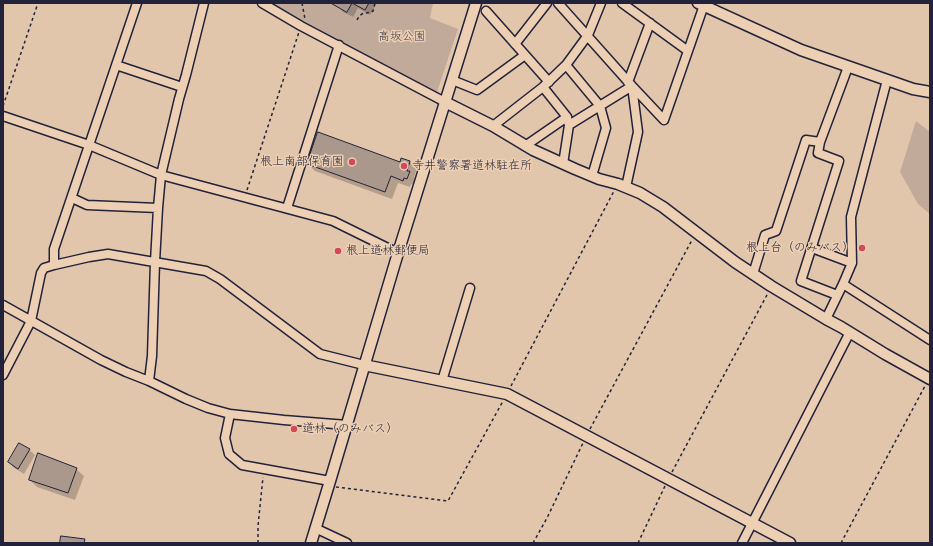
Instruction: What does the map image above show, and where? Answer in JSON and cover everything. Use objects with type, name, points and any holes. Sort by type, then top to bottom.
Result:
[{"type":"street","points":[[54,265],[54,249],[137,3]]},
{"type":"street","points":[[149,381],[152,356],[155,262],[161,175],[204,3]]},
{"type":"street","points":[[262,3],[445,102],[493,126],[525,146],[599,179],[640,193],[663,207],[735,262],[771,286],[929,379]]},
{"type":"street","points":[[311,543],[330,484],[398,253],[476,3]]},
{"type":"street","points":[[515,44],[547,3]]},
{"type":"street","points":[[558,3],[664,120],[688,51],[701,4],[801,50],[913,89],[930,92]]},
{"type":"street","points":[[493,126],[546,85],[566,65],[588,35],[601,3]]},
{"type":"street","points":[[622,3],[688,51]]},
{"type":"street","points":[[486,11],[525,55],[546,85],[568,121],[563,164]]},
{"type":"street","points":[[525,146],[568,121],[600,106],[630,84],[650,23]]},
{"type":"street","points":[[287,208],[340,45]]},
{"type":"street","points":[[452,80],[477,90],[525,55]]},
{"type":"street","points":[[116,65],[182,87]]},
{"type":"street","points":[[566,65],[600,106],[606,128],[592,176]]},
{"type":"street","points":[[837,295],[801,281],[839,161],[818,153],[820,142],[848,66]]},
{"type":"street","points":[[826,319],[852,263],[851,217],[887,80]]},
{"type":"street","points":[[622,186],[638,132],[634,96],[630,84]]},
{"type":"street","points":[[3,116],[89,145],[161,175],[333,221],[398,253]]},
{"type":"street","points":[[753,274],[765,235],[776,231],[806,140],[820,142]]},
{"type":"street","points":[[72,198],[87,205],[158,208]]},
{"type":"street","points":[[812,248],[852,263]]},
{"type":"street","points":[[3,375],[31,321],[41,273],[44,268],[108,254],[206,271],[220,279],[320,354],[364,365],[507,394],[790,543]]},
{"type":"street","points":[[843,284],[930,340]]},
{"type":"street","points":[[442,381],[470,288]]},
{"type":"street","points":[[3,305],[100,360],[208,408],[230,414],[347,425]]},
{"type":"street","points":[[742,543],[850,332]]},
{"type":"street","points":[[230,414],[225,438],[229,454],[242,465],[330,484]]},
{"type":"street","points":[[315,528],[347,543]]},
{"type":"path","points":[[3,106],[38,3]]},
{"type":"path","points":[[244,198],[303,24],[305,15],[302,3]]},
{"type":"path","points":[[357,20],[363,13],[370,13],[373,11],[375,3]]},
{"type":"path","points":[[330,484],[448,501],[622,186]]},
{"type":"path","points":[[533,543],[547,518],[586,435],[697,232]]},
{"type":"path","points":[[638,543],[668,480],[771,286]]},
{"type":"path","points":[[841,543],[929,379]]},
{"type":"path","points":[[258,543],[259,513],[264,469]]},
{"type":"green space","name":"高坂公園","points":[[266,3],[433,3],[430,18],[458,29],[437,92],[418,84]]},
{"type":"green space","points":[[916,121],[930,132],[930,214],[918,204],[900,172]]},
{"type":"building","points":[[331,3],[352,3],[347,12]]},
{"type":"building","points":[[352,3],[369,3],[365,10]]},
{"type":"building","name":"根上南部保育園","points":[[318,132],[400,162],[401,158],[410,161],[407,171],[410,171],[407,179],[404,178],[403,181],[391,176],[385,192],[307,164]]},
{"type":"building","points":[[19,443],[30,449],[18,469],[8,462]]},
{"type":"building","points":[[38,453],[77,468],[68,493],[29,480]]},
{"type":"building","points":[[61,536],[85,539],[84,543],[60,543]]},
{"type":"place","name":"根上南部保育園","points":[[352,162]]},
{"type":"place","name":"寺井警察署道林駐在所","points":[[404,166]]},
{"type":"place","name":"根上台（のみバス）","points":[[862,248]]},
{"type":"place","name":"根上道林郵便局","points":[[338,251]]},
{"type":"place","name":"道林（のみバス）","points":[[294,429]]}]
